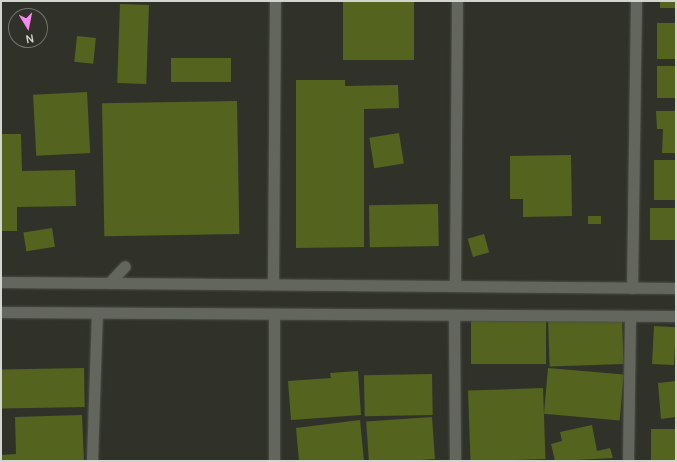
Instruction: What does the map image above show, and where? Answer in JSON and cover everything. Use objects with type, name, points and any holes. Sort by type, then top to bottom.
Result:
[{"type":"street","points":[[273,284],[275,1]]},
{"type":"street","points":[[455,286],[457,1]]},
{"type":"street","points":[[632,288],[636,1]]},
{"type":"street","points":[[109,283],[125,266]]},
{"type":"street","points":[[1,282],[676,288]]},
{"type":"street","points":[[1,312],[274,316],[676,316]]},
{"type":"street","points":[[92,461],[98,314]]},
{"type":"street","points":[[274,316],[274,461]]},
{"type":"street","points":[[628,461],[630,316]]},
{"type":"street","points":[[454,317],[455,461]]},
{"type":"building","points":[[343,1],[414,1],[414,60],[343,60]]},
{"type":"building","points":[[660,1],[676,1],[676,8],[660,8]]},
{"type":"building","points":[[120,4],[149,5],[146,84],[117,83]]},
{"type":"building","points":[[657,23],[676,23],[676,59],[657,59]]},
{"type":"building","points":[[77,36],[96,38],[93,64],[74,62]]},
{"type":"building","points":[[171,58],[231,58],[231,82],[171,82]]},
{"type":"building","points":[[657,66],[676,66],[676,98],[657,98]]},
{"type":"building","points":[[296,80],[345,80],[345,86],[398,85],[399,108],[364,109],[364,247],[296,248]]},
{"type":"building","points":[[87,92],[90,153],[36,156],[33,95]]},
{"type":"building","points":[[237,101],[239,234],[104,236],[102,103]]},
{"type":"building","points":[[656,111],[676,111],[676,153],[662,153],[663,129],[657,129]]},
{"type":"building","points":[[399,133],[404,164],[374,168],[369,138]]},
{"type":"building","points":[[1,134],[21,134],[22,171],[75,170],[76,206],[17,207],[17,231],[1,231]]},
{"type":"building","points":[[571,155],[572,216],[523,217],[523,199],[510,199],[510,156]]},
{"type":"building","points":[[654,160],[676,160],[676,200],[654,200]]},
{"type":"building","points":[[438,204],[439,246],[370,247],[369,205]]},
{"type":"building","points":[[650,208],[676,208],[676,240],[650,240]]},
{"type":"building","points":[[588,216],[601,216],[601,224],[588,224]]},
{"type":"building","points":[[52,228],[55,247],[26,251],[23,233]]},
{"type":"building","points":[[484,234],[489,252],[473,257],[468,239]]},
{"type":"building","points":[[622,318],[624,364],[550,367],[548,321]]},
{"type":"building","points":[[471,321],[546,321],[546,364],[471,364]]},
{"type":"building","points":[[654,326],[676,327],[674,365],[652,364]]},
{"type":"building","points":[[84,368],[85,407],[2,408],[1,369]]},
{"type":"building","points":[[548,368],[624,375],[620,420],[544,414]]},
{"type":"building","points":[[358,371],[361,415],[291,420],[288,381],[331,378],[330,373]]},
{"type":"building","points":[[432,374],[433,415],[365,416],[364,375]]},
{"type":"building","points":[[676,381],[676,417],[661,419],[658,383]]},
{"type":"building","points":[[543,388],[545,459],[471,461],[468,391]]},
{"type":"building","points":[[82,415],[84,461],[1,461],[1,455],[16,454],[15,417]]},
{"type":"building","points":[[432,417],[435,459],[369,461],[366,422]]},
{"type":"building","points":[[360,420],[364,461],[299,461],[296,428]]},
{"type":"building","points":[[592,425],[597,451],[610,448],[613,458],[555,461],[551,444],[562,441],[560,432]]},
{"type":"building","points":[[651,429],[676,429],[676,461],[651,461]]}]
